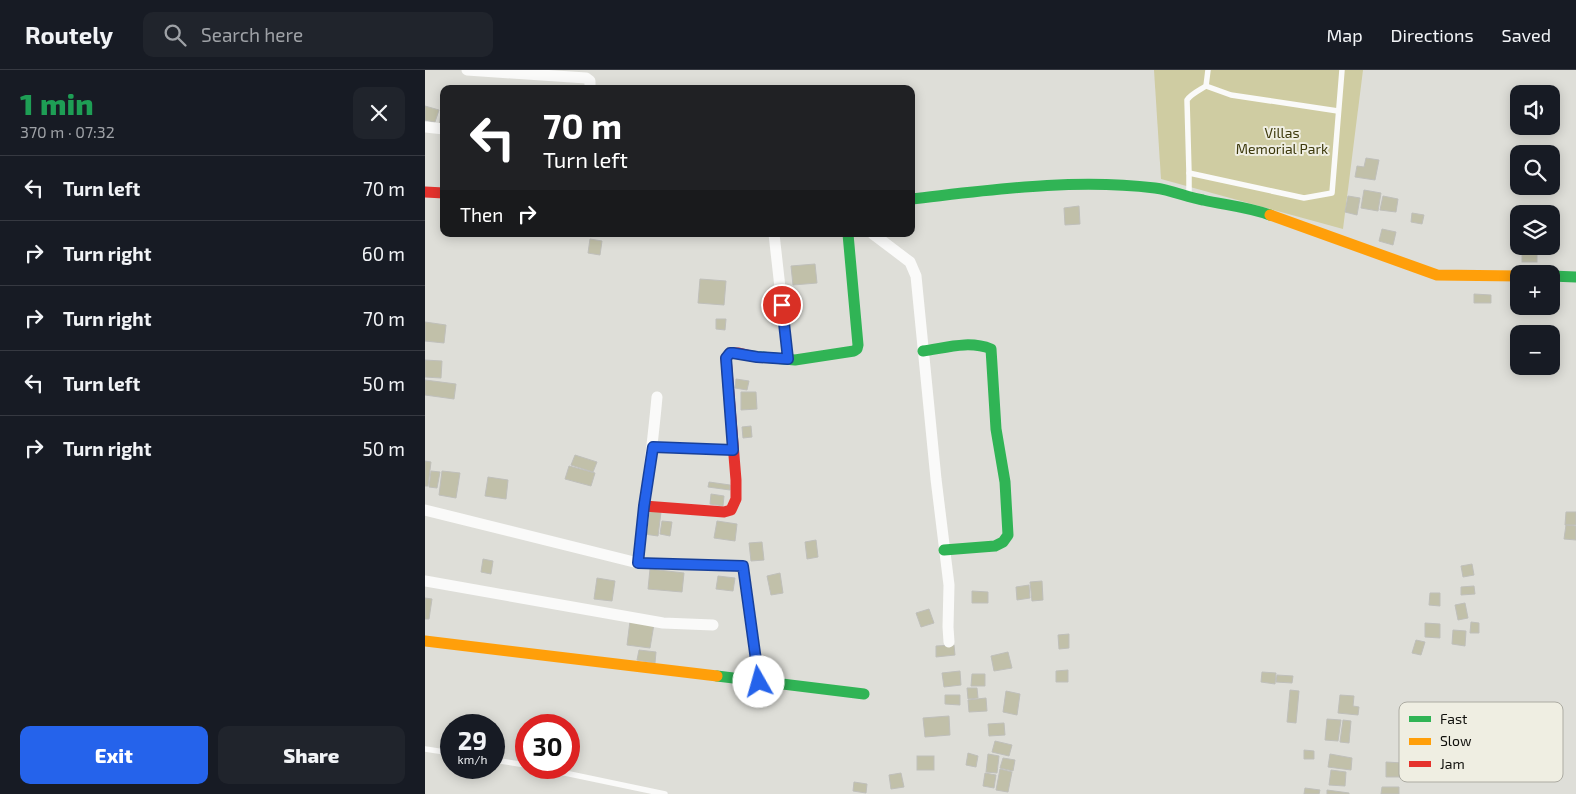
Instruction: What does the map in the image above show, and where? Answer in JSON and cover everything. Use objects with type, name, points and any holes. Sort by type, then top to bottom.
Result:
[{"type":"street","points":[[467,70],[585,78],[591,81],[590,85]]},
{"type":"street","points":[[425,127],[440,129]]},
{"type":"street","points":[[915,199],[1027,186],[1088,184],[1155,188],[1253,210],[1437,275],[1510,276]]},
{"type":"street","points":[[425,192],[440,193]]},
{"type":"street","points":[[774,237],[788,359]]},
{"type":"street","points":[[644,506],[724,512],[731,510],[736,499],[736,480],[725,362],[730,353],[788,359],[813,358],[857,349],[848,237]]},
{"type":"street","points":[[877,237],[910,262],[916,276],[949,585],[949,642]]},
{"type":"street","points":[[1560,276],[1576,277]]},
{"type":"street","points":[[923,351],[972,344],[983,345],[991,350],[996,429],[1005,482],[1008,535],[1006,540],[1002,544],[995,546],[944,550]]},
{"type":"street","points":[[638,563],[653,447],[657,397]]},
{"type":"street","points":[[653,447],[733,450]]},
{"type":"street","points":[[425,510],[638,563],[743,566],[759,682]]},
{"type":"street","points":[[425,581],[663,623],[713,624]]},
{"type":"street","points":[[425,641],[864,694]]},
{"type":"lane","points":[[1189,197],[1187,100],[1189,96],[1194,95],[1206,86],[1208,70]]},
{"type":"lane","points":[[1189,173],[1303,198],[1332,193],[1342,70]]},
{"type":"lane","points":[[1206,86],[1231,95],[1338,111]]},
{"type":"lane","points":[[425,749],[440,751]]},
{"type":"lane","points":[[580,776],[665,794]]},
{"type":"green space","name":"Villas Memorial Park","points":[[1154,70],[1363,70],[1343,229],[1161,179]]},
{"type":"building","points":[[425,106],[439,110],[435,122],[425,120]]},
{"type":"building","points":[[1366,158],[1379,160],[1375,180],[1355,177],[1357,166],[1364,167]]},
{"type":"building","points":[[1364,190],[1381,193],[1378,211],[1361,208]]},
{"type":"building","points":[[1348,196],[1360,198],[1357,215],[1345,212]]},
{"type":"building","points":[[1383,196],[1398,199],[1396,212],[1380,210]]},
{"type":"building","points":[[1079,206],[1080,224],[1065,225],[1064,208]]},
{"type":"building","points":[[1412,213],[1424,215],[1422,224],[1411,222]]},
{"type":"building","points":[[1382,229],[1396,232],[1393,245],[1379,241]]},
{"type":"building","points":[[590,239],[602,241],[600,255],[588,253]]},
{"type":"building","points":[[1522,255],[1537,255],[1537,262],[1522,262]]},
{"type":"building","points":[[815,264],[817,283],[793,285],[791,266]]},
{"type":"building","points":[[700,279],[726,281],[724,305],[698,303]]},
{"type":"building","points":[[1474,294],[1491,295],[1491,303],[1474,303]]},
{"type":"building","points":[[716,319],[726,319],[725,330],[716,329]]},
{"type":"building","points":[[425,322],[446,325],[444,343],[425,341]]},
{"type":"building","points":[[425,360],[442,361],[441,378],[425,377]]},
{"type":"building","points":[[736,379],[749,381],[747,390],[735,388]]},
{"type":"building","points":[[425,380],[456,384],[454,399],[425,395]]},
{"type":"building","points":[[741,392],[756,392],[757,409],[741,410]]},
{"type":"building","points":[[751,426],[752,437],[743,438],[742,427]]},
{"type":"building","points":[[575,455],[597,462],[593,472],[571,465]]},
{"type":"building","points":[[425,461],[431,462],[428,486],[425,486]]},
{"type":"building","points":[[569,466],[595,473],[591,486],[565,479]]},
{"type":"building","points":[[431,471],[440,472],[437,488],[429,487]]},
{"type":"building","points":[[442,471],[460,473],[456,498],[439,495]]},
{"type":"building","points":[[488,477],[508,480],[506,499],[485,496]]},
{"type":"building","points":[[709,482],[730,485],[730,490],[708,487]]},
{"type":"building","points":[[711,494],[724,496],[723,506],[710,504]]},
{"type":"building","points":[[647,510],[661,512],[658,536],[644,534]]},
{"type":"building","points":[[1566,512],[1576,512],[1576,525],[1565,525]]},
{"type":"building","points":[[662,521],[672,522],[670,536],[660,534]]},
{"type":"building","points":[[717,521],[737,524],[735,541],[714,538]]},
{"type":"building","points":[[1566,525],[1576,526],[1576,540],[1564,539]]},
{"type":"building","points":[[816,540],[818,557],[807,559],[805,542]]},
{"type":"building","points":[[762,542],[764,560],[751,561],[749,543]]},
{"type":"building","points":[[483,559],[493,561],[491,574],[481,572]]},
{"type":"building","points":[[1472,564],[1474,575],[1463,577],[1461,566]]},
{"type":"building","points":[[650,569],[684,573],[682,592],[648,589]]},
{"type":"building","points":[[780,573],[783,593],[771,595],[767,576]]},
{"type":"building","points":[[718,576],[735,578],[733,591],[716,589]]},
{"type":"building","points":[[597,578],[615,581],[612,601],[594,599]]},
{"type":"building","points":[[1042,581],[1043,600],[1032,601],[1030,582]]},
{"type":"building","points":[[1029,585],[1030,598],[1017,600],[1016,587]]},
{"type":"building","points":[[1474,586],[1475,594],[1461,595],[1461,587]]},
{"type":"building","points":[[972,591],[988,592],[988,603],[972,603]]},
{"type":"building","points":[[1430,593],[1440,593],[1440,606],[1429,605]]},
{"type":"building","points":[[425,598],[432,599],[429,619],[425,619]]},
{"type":"building","points":[[1465,603],[1468,618],[1458,620],[1455,605]]},
{"type":"building","points":[[929,609],[934,623],[921,627],[916,613]]},
{"type":"building","points":[[630,621],[654,624],[650,648],[627,645]]},
{"type":"building","points":[[1471,622],[1479,623],[1479,633],[1470,633]]},
{"type":"building","points":[[1425,623],[1440,624],[1440,638],[1425,637]]},
{"type":"building","points":[[1453,630],[1466,631],[1465,646],[1452,644]]},
{"type":"building","points":[[1069,634],[1069,648],[1059,649],[1058,635]]},
{"type":"building","points":[[1416,640],[1425,642],[1421,655],[1412,653]]},
{"type":"building","points":[[954,645],[955,655],[936,657],[936,646]]},
{"type":"building","points":[[639,650],[656,652],[655,663],[637,660]]},
{"type":"building","points":[[1008,652],[1012,668],[994,671],[991,656]]},
{"type":"building","points":[[1068,670],[1068,682],[1056,682],[1056,671]]},
{"type":"building","points":[[960,671],[961,685],[944,687],[942,673]]},
{"type":"building","points":[[1262,672],[1276,673],[1275,684],[1261,682]]},
{"type":"building","points":[[972,674],[985,674],[985,686],[971,686]]},
{"type":"building","points":[[1277,675],[1293,676],[1292,683],[1276,682]]},
{"type":"building","points":[[967,688],[977,688],[978,698],[968,699]]},
{"type":"building","points":[[1290,690],[1299,691],[1296,723],[1287,722]]},
{"type":"building","points":[[1006,691],[1020,694],[1017,715],[1003,712]]},
{"type":"building","points":[[945,695],[960,695],[960,705],[945,704]]},
{"type":"building","points":[[1340,695],[1354,696],[1353,706],[1359,707],[1358,715],[1338,713]]},
{"type":"building","points":[[986,698],[987,711],[969,712],[968,700]]},
{"type":"building","points":[[949,716],[950,735],[925,737],[923,718]]},
{"type":"building","points":[[1327,719],[1341,720],[1338,741],[1325,740]]},
{"type":"building","points":[[1343,720],[1351,721],[1349,743],[1340,742]]},
{"type":"building","points":[[1004,723],[1005,735],[989,736],[988,724]]},
{"type":"building","points":[[995,741],[1012,745],[1009,756],[992,752]]},
{"type":"building","points":[[1304,750],[1314,751],[1314,759],[1304,759]]},
{"type":"building","points":[[968,753],[978,756],[976,767],[966,765]]},
{"type":"building","points":[[988,754],[999,756],[997,773],[986,772]]},
{"type":"building","points":[[1330,754],[1352,758],[1351,770],[1328,767]]},
{"type":"building","points":[[917,756],[934,756],[934,770],[917,770]]},
{"type":"building","points":[[1003,758],[1015,760],[1013,771],[1000,768]]},
{"type":"building","points":[[1386,762],[1399,763],[1399,777],[1386,777]]},
{"type":"building","points":[[1000,769],[1012,772],[1008,792],[996,790]]},
{"type":"building","points":[[1331,770],[1346,772],[1345,786],[1329,785]]},
{"type":"building","points":[[901,773],[904,787],[891,789],[889,775]]},
{"type":"building","points":[[985,773],[996,775],[994,788],[983,786]]},
{"type":"building","points":[[854,782],[867,784],[866,793],[853,791]]},
{"type":"building","points":[[1382,787],[1399,787],[1399,794],[1381,794]]},
{"type":"building","points":[[1305,788],[1320,790],[1319,794],[1304,794]]},
{"type":"building","points":[[1327,790],[1349,793],[1349,794],[1327,794]]},
{"type":"traffic: fast","points":[[915,199],[1033,186],[1124,185],[1161,189],[1270,215]]},
{"type":"traffic: fast","points":[[751,356],[795,360],[857,349],[848,237]]},
{"type":"traffic: fast","points":[[1560,276],[1576,277]]},
{"type":"traffic: fast","points":[[923,351],[966,345],[983,346],[991,349],[996,429],[1005,482],[1008,535],[1003,542],[995,546],[944,550]]},
{"type":"traffic: fast","points":[[717,676],[864,694]]},
{"type":"traffic: slow","points":[[1270,215],[1437,275],[1510,276]]},
{"type":"traffic: slow","points":[[425,641],[717,676]]},
{"type":"traffic: jam","points":[[425,192],[440,193]]},
{"type":"traffic: jam","points":[[644,506],[724,512],[731,510],[736,499],[736,480],[726,358],[730,353],[751,356]]},
{"type":"route","points":[[759,682],[743,566],[638,563],[653,447],[733,450],[726,358],[730,353],[739,353],[757,357],[788,359],[782,305]]}]
